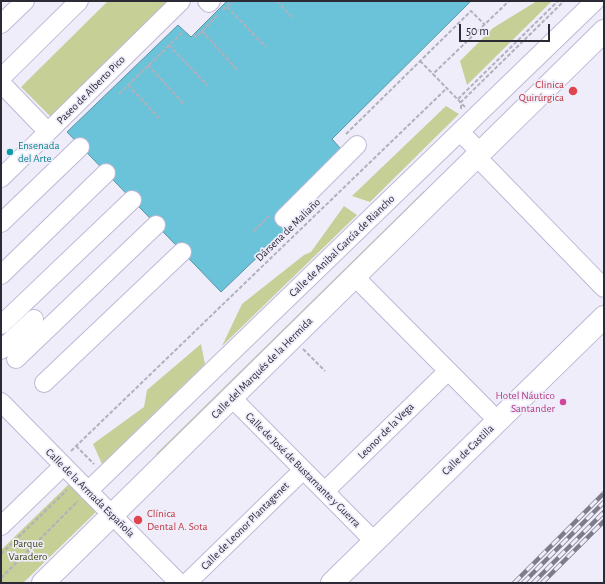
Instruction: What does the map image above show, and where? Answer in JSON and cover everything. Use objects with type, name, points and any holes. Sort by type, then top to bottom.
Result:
[{"type":"main road","name":"Calle del Marqués de la Hermida","points":[[43,583],[292,339],[361,283],[479,155],[603,36]]},
{"type":"main road","name":"Calle de Castilla","points":[[332,583],[604,317]]},
{"type":"street","points":[[1,24],[25,1]]},
{"type":"street","points":[[1,78],[79,1]]},
{"type":"street","name":"Paseo de Alberto Pico","points":[[1,178],[181,1]]},
{"type":"street","points":[[207,1],[209,3],[219,4]]},
{"type":"street","name":"Calle de Anibal García de Riancho","points":[[88,491],[595,1]]},
{"type":"street","points":[[1,83],[48,132]]},
{"type":"street","points":[[460,132],[479,155],[604,288]]},
{"type":"street","points":[[284,218],[357,145]]},
{"type":"street","points":[[1,223],[80,147]]},
{"type":"street","points":[[1,274],[106,173]]},
{"type":"street","points":[[1,325],[132,200]]},
{"type":"street","points":[[9,355],[156,225]]},
{"type":"street","points":[[44,383],[182,252]]},
{"type":"street","points":[[361,283],[498,421]]},
{"type":"street","points":[[9,355],[34,319]]},
{"type":"street","name":"Leonor de la Vega","points":[[325,491],[448,371]]},
{"type":"street","name":"Calle de José de Bustamante y Guerra","points":[[232,398],[374,541]]},
{"type":"street","name":"Calle de la Armada Española","points":[[1,402],[69,476],[88,491],[179,583]]},
{"type":"street","name":"Calle de Leonor Plantagenet","points":[[187,583],[303,470]]},
{"type":"street","points":[[1,526],[69,476]]},
{"type":"path","points":[[193,35],[196,37],[202,31],[219,4],[233,1]]},
{"type":"path","points":[[277,1],[294,19]]},
{"type":"path","points":[[433,74],[510,1]]},
{"type":"path","points":[[458,99],[558,1]]},
{"type":"path","points":[[219,4],[266,47]]},
{"type":"path","points":[[372,161],[346,133],[471,11],[485,25]]},
{"type":"path","points":[[119,94],[184,30]]},
{"type":"path","points":[[202,31],[237,70]]},
{"type":"path","points":[[169,45],[208,86]]},
{"type":"path","points":[[420,61],[469,111]]},
{"type":"path","points":[[148,66],[184,104]]},
{"type":"path","points":[[128,85],[159,118]]},
{"type":"path","name":"Dársena de Maliaño","points":[[76,446],[447,88]]},
{"type":"path","points":[[292,339],[325,371]]},
{"type":"path","points":[[1,554],[69,476],[79,470],[71,452],[76,446],[98,468]]},
{"type":"path","points":[[1,578],[88,491]]},
{"type":"green space","points":[[108,1],[169,1],[52,118],[21,87]]},
{"type":"green space","points":[[537,1],[552,1],[467,85],[460,61],[493,28]]},
{"type":"green space","points":[[446,106],[459,114],[370,202],[352,196]]},
{"type":"green space","points":[[424,191],[426,194],[159,457],[156,454]]},
{"type":"green space","points":[[344,206],[357,215],[222,346],[242,304],[304,255],[311,252]]},
{"type":"green space","points":[[201,344],[205,364],[102,464],[93,444],[144,407],[147,390]]},
{"type":"green space","name":"Parque Varadero","points":[[70,483],[97,511],[23,583],[1,583],[1,550]]},
{"type":"water","points":[[227,1],[471,1],[332,139],[341,149],[277,212],[291,225],[221,292],[67,132],[178,25],[191,37]]},
{"type":"railway","points":[[514,583],[604,493]]},
{"type":"railway","points":[[523,583],[604,502]]},
{"type":"railway","points":[[533,583],[604,512]]},
{"type":"railway","points":[[542,583],[604,521]]},
{"type":"place","name":"Clinica Quirúrgica","points":[[573,91]]},
{"type":"place","name":"Ensenada del Arte","points":[[10,152]]},
{"type":"place","name":"Hotel Náutico Santander","points":[[563,402]]},
{"type":"place","name":"Clínica Dental A. Sota","points":[[138,520]]}]
